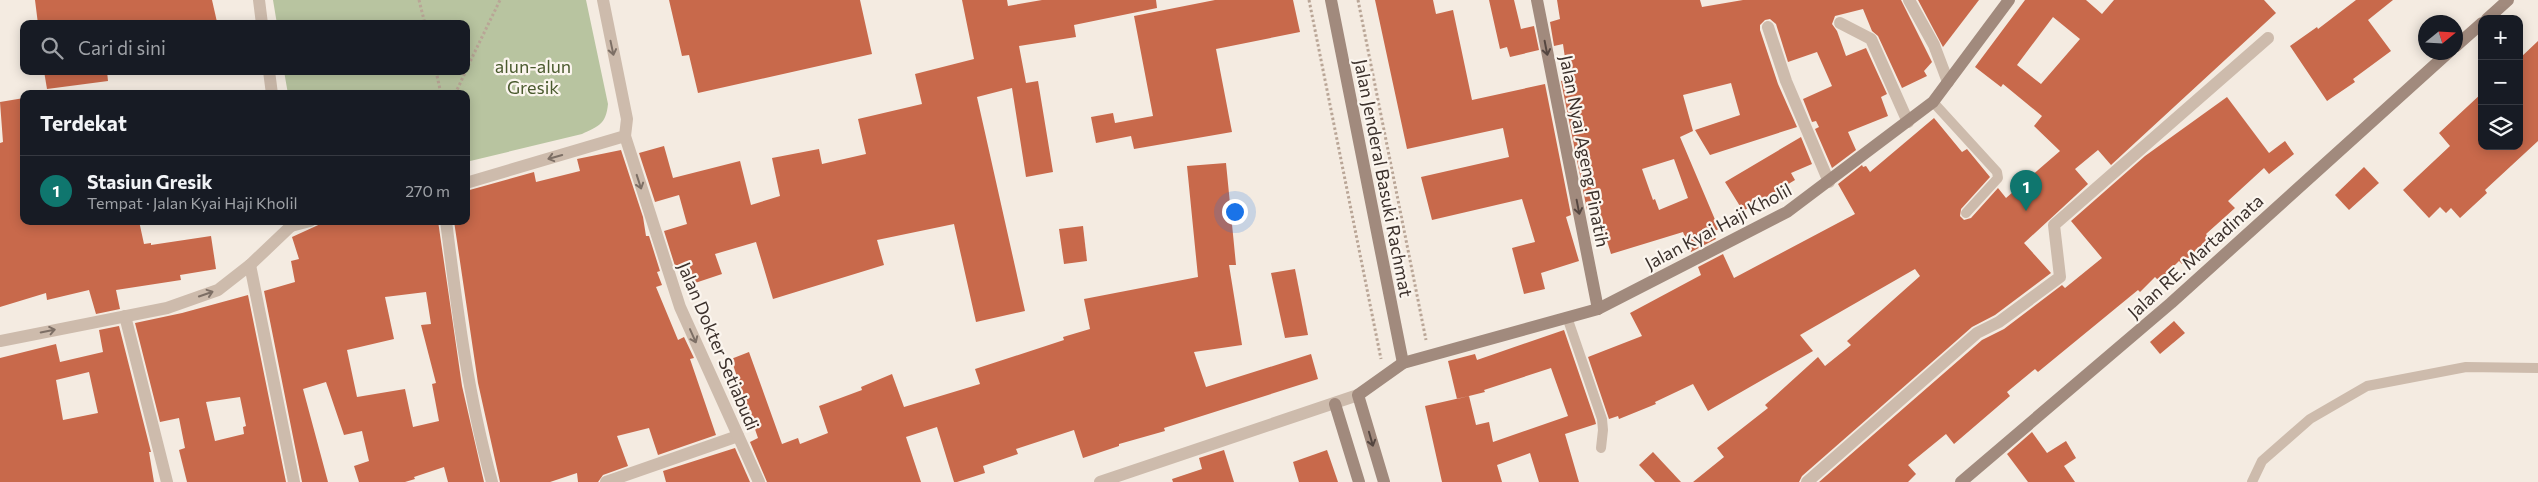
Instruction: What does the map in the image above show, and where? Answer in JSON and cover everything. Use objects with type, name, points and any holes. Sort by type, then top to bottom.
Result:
[{"type":"main road","name":"Jalan Jenderal Basuki Rachmat","points":[[1331,0],[1403,363]]},
{"type":"main road","name":"Jalan Nyai Ageng Pinatih","points":[[1537,0],[1598,309]]},
{"type":"main road","name":"Jalan Kyai Haji Kholil","points":[[1403,363],[1598,309],[1787,212],[1933,102],[2009,0]]},
{"type":"main road","points":[[2491,15],[2508,0]]},
{"type":"main road","points":[[2463,40],[2478,27]]},
{"type":"main road","name":"Jalan RE. Martadinata","points":[[1961,482],[2171,303],[2440,60]]},
{"type":"main road","points":[[1384,482],[1358,395],[1403,363]]},
{"type":"main road","points":[[1335,404],[1359,482]]},
{"type":"street","points":[[259,0],[262,20]]},
{"type":"street","name":"Jalan Dokter Setiabudi","points":[[602,0],[627,119],[625,136],[680,308],[759,482]]},
{"type":"street","points":[[1909,0],[1934,45],[1948,82]]},
{"type":"street","points":[[1840,23],[1871,39],[1908,122]]},
{"type":"street","points":[[1768,27],[1786,81],[1829,182]]},
{"type":"street","points":[[1808,482],[1977,333],[1999,322],[2060,277],[2054,224],[2268,38]]},
{"type":"street","points":[[270,75],[271,90]]},
{"type":"street","points":[[470,182],[625,136]]},
{"type":"street","points":[[0,341],[167,308],[218,290],[250,265],[290,225]]},
{"type":"street","points":[[446,225],[461,341],[480,440],[492,482]]},
{"type":"street","points":[[250,265],[294,482]]},
{"type":"street","points":[[125,316],[167,482]]},
{"type":"street","points":[[1100,482],[1358,395]]},
{"type":"street","points":[[606,482],[738,436]]},
{"type":"lane","points":[[1933,102],[1997,172],[1998,178],[1992,186],[1966,213]]},
{"type":"lane","points":[[1568,317],[1602,419],[1601,448]]},
{"type":"lane","points":[[2252,482],[2262,461],[2310,419],[2367,386],[2466,367],[2538,368]]},
{"type":"path","points":[[419,0],[424,20]]},
{"type":"path","points":[[470,63],[500,0]]},
{"type":"path","points":[[1309,0],[1385,377]]},
{"type":"path","points":[[1358,0],[1429,356]]},
{"type":"path","points":[[437,75],[440,90]]},
{"type":"path","points":[[457,90],[464,75]]},
{"type":"green space","name":"alun-alun Gresik","points":[[273,0],[586,0],[608,104],[607,111],[601,124],[582,134],[470,161],[470,90],[287,90],[285,75],[470,75],[470,20],[276,20]]},
{"type":"building","points":[[35,0],[212,0],[217,20],[38,20]]},
{"type":"building","points":[[669,0],[860,0],[872,54],[698,93],[689,55],[682,56]]},
{"type":"building","points":[[962,0],[1007,0],[1008,6],[1042,0],[1156,0],[1157,8],[1074,25],[1076,37],[1019,46],[1026,83],[1038,81],[1053,172],[1026,177],[1012,88],[977,97],[1025,311],[976,322],[954,224],[877,240],[884,265],[773,299],[756,242],[715,254],[722,274],[695,283],[688,262],[675,266],[664,231],[687,224],[679,195],[655,202],[639,153],[664,146],[673,178],[740,161],[751,205],[780,196],[772,158],[819,149],[822,164],[866,154],[858,119],[922,104],[915,74],[974,59]]},
{"type":"building","points":[[1215,0],[1293,0],[1300,32],[1216,49],[1232,132],[1134,149],[1131,136],[1096,143],[1091,117],[1113,113],[1115,123],[1153,116],[1134,16]]},
{"type":"building","points":[[1375,0],[1433,0],[1436,14],[1453,10],[1472,100],[1545,84],[1571,215],[1566,217],[1579,261],[1541,273],[1545,289],[1524,294],[1512,248],[1535,242],[1522,199],[1432,220],[1421,177],[1509,157],[1503,128],[1407,149]]},
{"type":"building","points":[[1489,0],[1514,0],[1521,29],[1534,26],[1539,50],[1510,57],[1507,47],[1500,49]]},
{"type":"building","points":[[1557,0],[1700,0],[1702,7],[1743,0],[1901,0],[1932,62],[1924,71],[1927,76],[1902,88],[1878,36],[1872,31],[1863,9],[1835,16],[1832,24],[1837,31],[1846,56],[1866,48],[1887,94],[1881,97],[1888,116],[1848,132],[1856,150],[1832,168],[1815,129],[1819,127],[1816,121],[1812,122],[1803,99],[1832,86],[1817,52],[1788,62],[1776,24],[1770,19],[1765,20],[1760,25],[1760,30],[1778,84],[1797,127],[1710,155],[1695,130],[1740,115],[1731,83],[1683,95],[1693,131],[1680,137],[1719,229],[1712,232],[1716,239],[1691,252],[1683,232],[1611,254],[1597,208],[1587,210],[1561,81],[1568,79],[1563,44],[1554,46],[1550,22],[1560,19]],"holes":[[[1674,159],[1688,198],[1659,210],[1655,199],[1653,200],[1642,169]]]},
{"type":"building","points":[[1918,0],[1979,0],[1943,47]]},
{"type":"building","points":[[2025,0],[2086,0],[2102,14],[2114,0],[2264,0],[2276,13],[2111,165],[2098,150],[2075,169],[2088,184],[2024,243],[2051,273],[1995,315],[1972,327],[1802,476],[1799,482],[1693,482],[1724,457],[1717,448],[1768,408],[1765,405],[1818,357],[1825,366],[1851,345],[1847,341],[1920,276],[1915,269],[1800,335],[1813,351],[1708,411],[1693,384],[1655,402],[1656,404],[1619,419],[1618,416],[1609,419],[1588,357],[1642,336],[1630,313],[1701,275],[1698,267],[1723,254],[1734,278],[1855,214],[1838,184],[1862,165],[1863,167],[1866,166],[1870,172],[1934,118],[1962,152],[1967,149],[1990,177],[1961,209],[1960,216],[1964,220],[1971,218],[1998,188],[2006,198],[2060,151],[2034,126],[2042,116],[2003,84],[2001,87],[1975,67]],"holes":[[[2053,17],[2080,39],[2041,84],[2017,65]]]},
{"type":"building","points":[[2356,0],[2393,0],[2368,20],[2391,51],[2353,79],[2355,82],[2327,101],[2290,46],[2317,27],[2318,29]]},
{"type":"building","points":[[2538,41],[2538,141],[2485,190],[2487,193],[2460,218],[2451,208],[2446,213],[2440,207],[2429,218],[2403,190],[2450,146],[2439,133],[2478,97],[2478,150],[2523,150],[2523,55]]},
{"type":"building","points":[[45,75],[107,75],[108,81],[47,89]]},
{"type":"building","points":[[2227,97],[2269,153],[2285,141],[2294,154],[2269,174],[2264,168],[2228,201],[2235,208],[2206,234],[2209,238],[2182,264],[2179,261],[2159,281],[2155,277],[2140,292],[2138,290],[2038,372],[2035,369],[2007,392],[2010,396],[1954,444],[1946,434],[1908,465],[1916,474],[1908,482],[1819,482],[1982,340],[2004,329],[2062,285],[2065,288],[2102,258],[2071,221],[2145,156]]},
{"type":"building","points":[[20,99],[20,225],[140,225],[144,244],[151,243],[151,245],[211,236],[216,269],[180,275],[181,280],[116,290],[120,309],[96,314],[89,290],[47,300],[46,293],[0,307],[0,143],[3,142],[0,102]]},
{"type":"building","points":[[1801,137],[1812,164],[1791,173],[1795,180],[1743,211],[1725,182]]},
{"type":"building","points":[[621,150],[643,217],[646,236],[649,236],[660,271],[657,272],[662,285],[656,287],[678,340],[684,337],[694,358],[690,359],[716,435],[658,455],[649,428],[617,436],[628,466],[603,475],[598,482],[578,482],[577,473],[550,482],[500,482],[478,383],[455,225],[470,225],[470,190],[534,172],[536,182],[580,171],[577,159]]},
{"type":"building","points":[[1226,163],[1236,265],[1229,265],[1242,345],[1194,352],[1206,387],[1311,354],[1318,379],[1164,428],[1165,431],[1119,444],[1119,446],[1083,458],[1074,430],[1016,449],[1018,454],[983,466],[985,473],[957,482],[954,482],[937,427],[906,437],[921,482],[767,482],[750,442],[758,438],[731,359],[749,352],[782,444],[798,438],[800,444],[828,433],[819,406],[862,390],[861,387],[892,374],[904,407],[980,384],[975,369],[1064,340],[1063,337],[1090,329],[1084,299],[1198,277],[1187,166]]},
{"type":"building","points":[[2364,167],[2379,183],[2349,210],[2335,195]]},
{"type":"building","points":[[318,225],[439,225],[462,386],[484,482],[448,482],[444,467],[405,482],[359,482],[354,466],[369,461],[362,431],[344,435],[326,382],[303,389],[328,482],[302,482],[264,291],[295,282],[291,261],[299,259],[292,237]],"holes":[[[426,292],[431,324],[421,325],[436,383],[432,384],[439,421],[413,427],[405,389],[357,397],[347,350],[394,339],[385,297]]]},
{"type":"building","points":[[1083,226],[1087,261],[1064,264],[1059,229]]},
{"type":"building","points":[[1295,269],[1308,335],[1285,338],[1271,273]]},
{"type":"building","points":[[248,295],[286,482],[187,482],[179,450],[185,448],[179,418],[160,422],[135,323],[182,313]],"holes":[[[240,397],[246,426],[243,427],[244,434],[215,441],[206,402]]]},
{"type":"building","points":[[2174,321],[2185,333],[2160,354],[2150,342]]},
{"type":"building","points":[[119,326],[151,452],[149,452],[154,482],[0,482],[0,358],[56,344],[60,362],[103,352],[99,330]],"holes":[[[89,372],[98,413],[63,420],[56,380]]]},
{"type":"building","points":[[1564,330],[1596,424],[1565,434],[1579,482],[1539,482],[1530,453],[1497,465],[1502,482],[1442,482],[1425,406],[1457,399],[1448,361],[1475,354],[1477,360]],"holes":[[[1551,368],[1568,416],[1493,442],[1489,422],[1476,425],[1469,396]]]},
{"type":"building","points":[[2032,432],[2047,453],[2066,441],[2076,458],[2064,466],[2075,482],[2028,482],[2007,454]]},
{"type":"building","points":[[735,448],[750,482],[666,482],[663,471]]},
{"type":"building","points":[[1224,450],[1234,482],[1173,482],[1172,479],[1202,469],[1199,458]]},
{"type":"building","points":[[1327,450],[1338,482],[1299,482],[1293,462]]},
{"type":"building","points":[[1653,452],[1681,482],[1655,482],[1639,465]]},
{"type":"place","name":"Stasiun Gresik","points":[[2026,211]]}]
